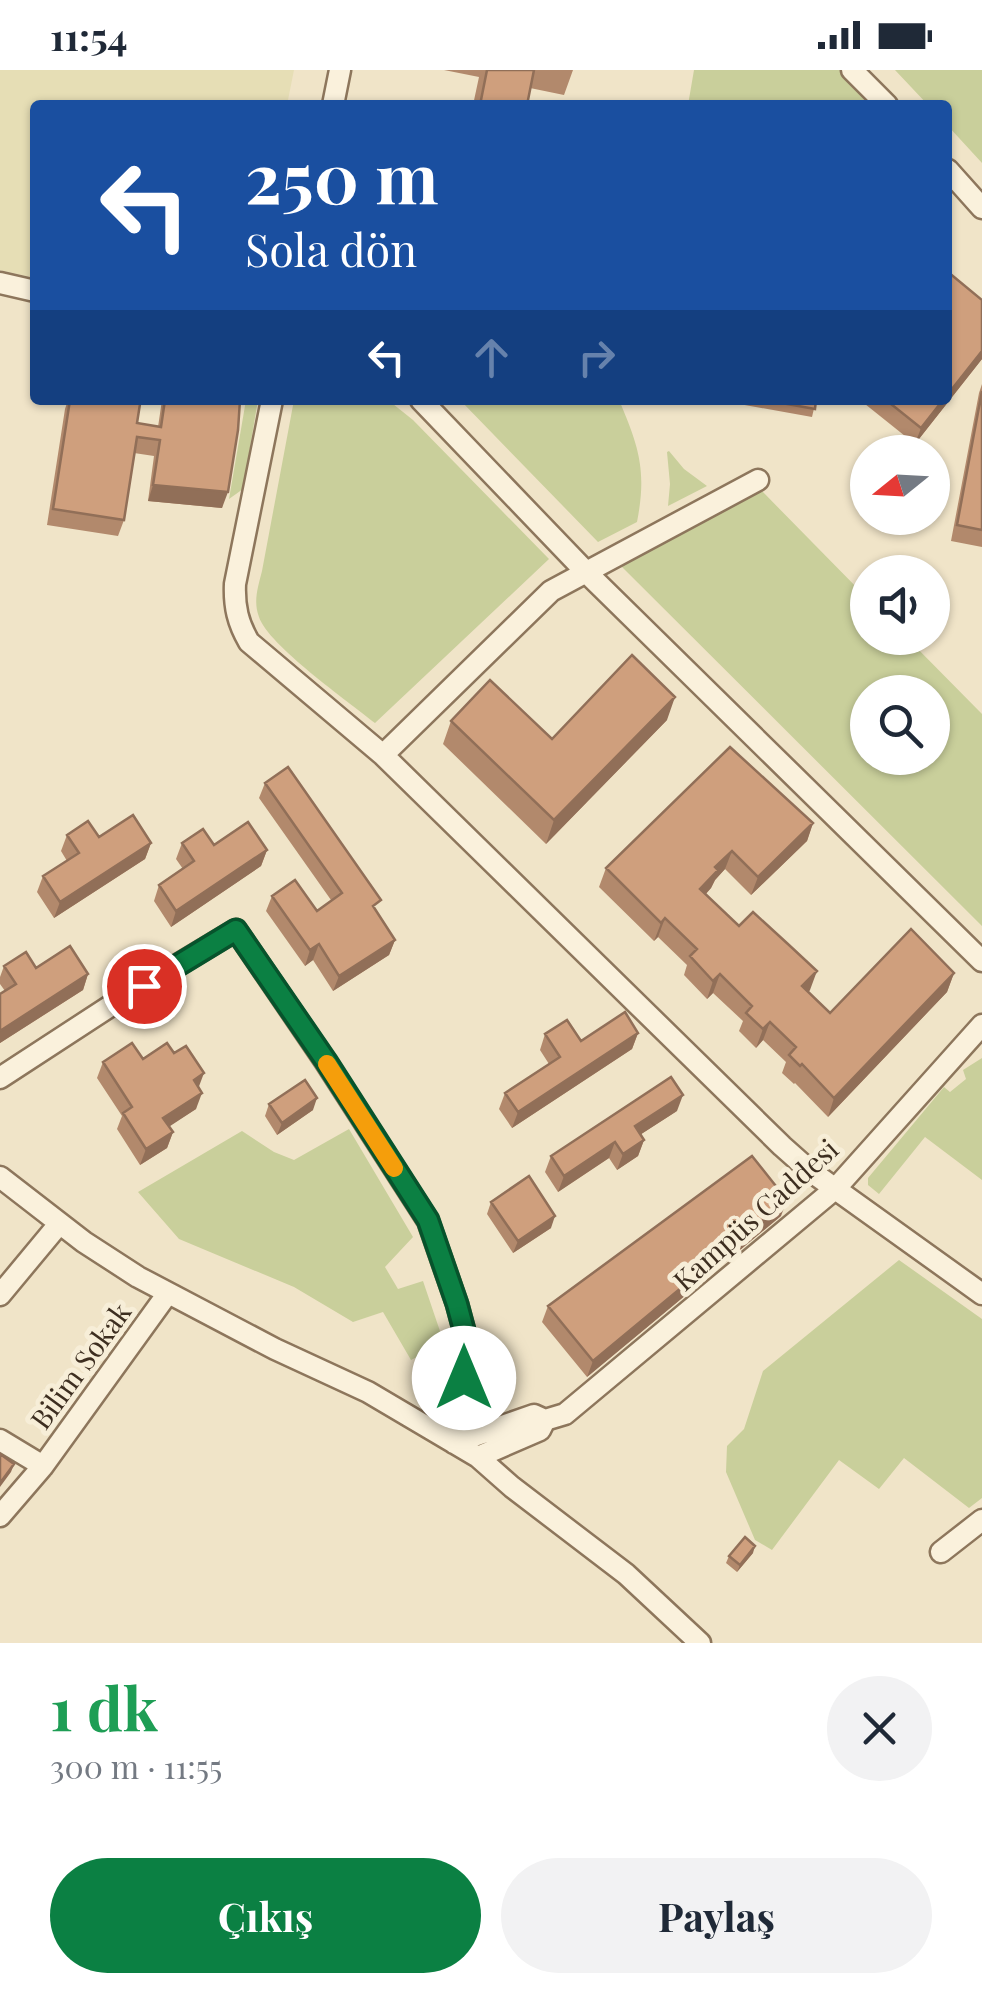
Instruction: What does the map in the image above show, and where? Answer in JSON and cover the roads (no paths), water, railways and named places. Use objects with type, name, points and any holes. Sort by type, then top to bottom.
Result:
[{"type":"street","points":[[335,100],[340,70]]},
{"type":"street","points":[[852,70],[881,100]]},
{"type":"street","points":[[952,174],[982,208]]},
{"type":"street","points":[[0,284],[30,289]]},
{"type":"street","points":[[271,405],[236,584],[236,611],[249,642],[383,756],[782,1146],[809,1170],[982,1294]]},
{"type":"street","points":[[427,405],[588,573],[982,961]]},
{"type":"street","points":[[383,756],[551,591],[758,480]]},
{"type":"street","points":[[0,1078],[236,930],[428,1220],[468,1345],[454,1443]]},
{"type":"street","name":"Kampüs Caddesi","points":[[478,1457],[540,1430],[544,1420],[565,1414],[836,1188],[981,1027]]},
{"type":"street","points":[[0,1177],[106,1258],[368,1392],[478,1457],[626,1574],[700,1643]]},
{"type":"street","points":[[0,1295],[59,1224]]},
{"type":"street","name":"Bilim Sokak","points":[[0,1516],[42,1466],[168,1293]]},
{"type":"street","points":[[454,1443],[534,1415],[544,1420]]},
{"type":"street","points":[[0,1440],[42,1466]]},
{"type":"street","points":[[941,1552],[982,1520]]}]
